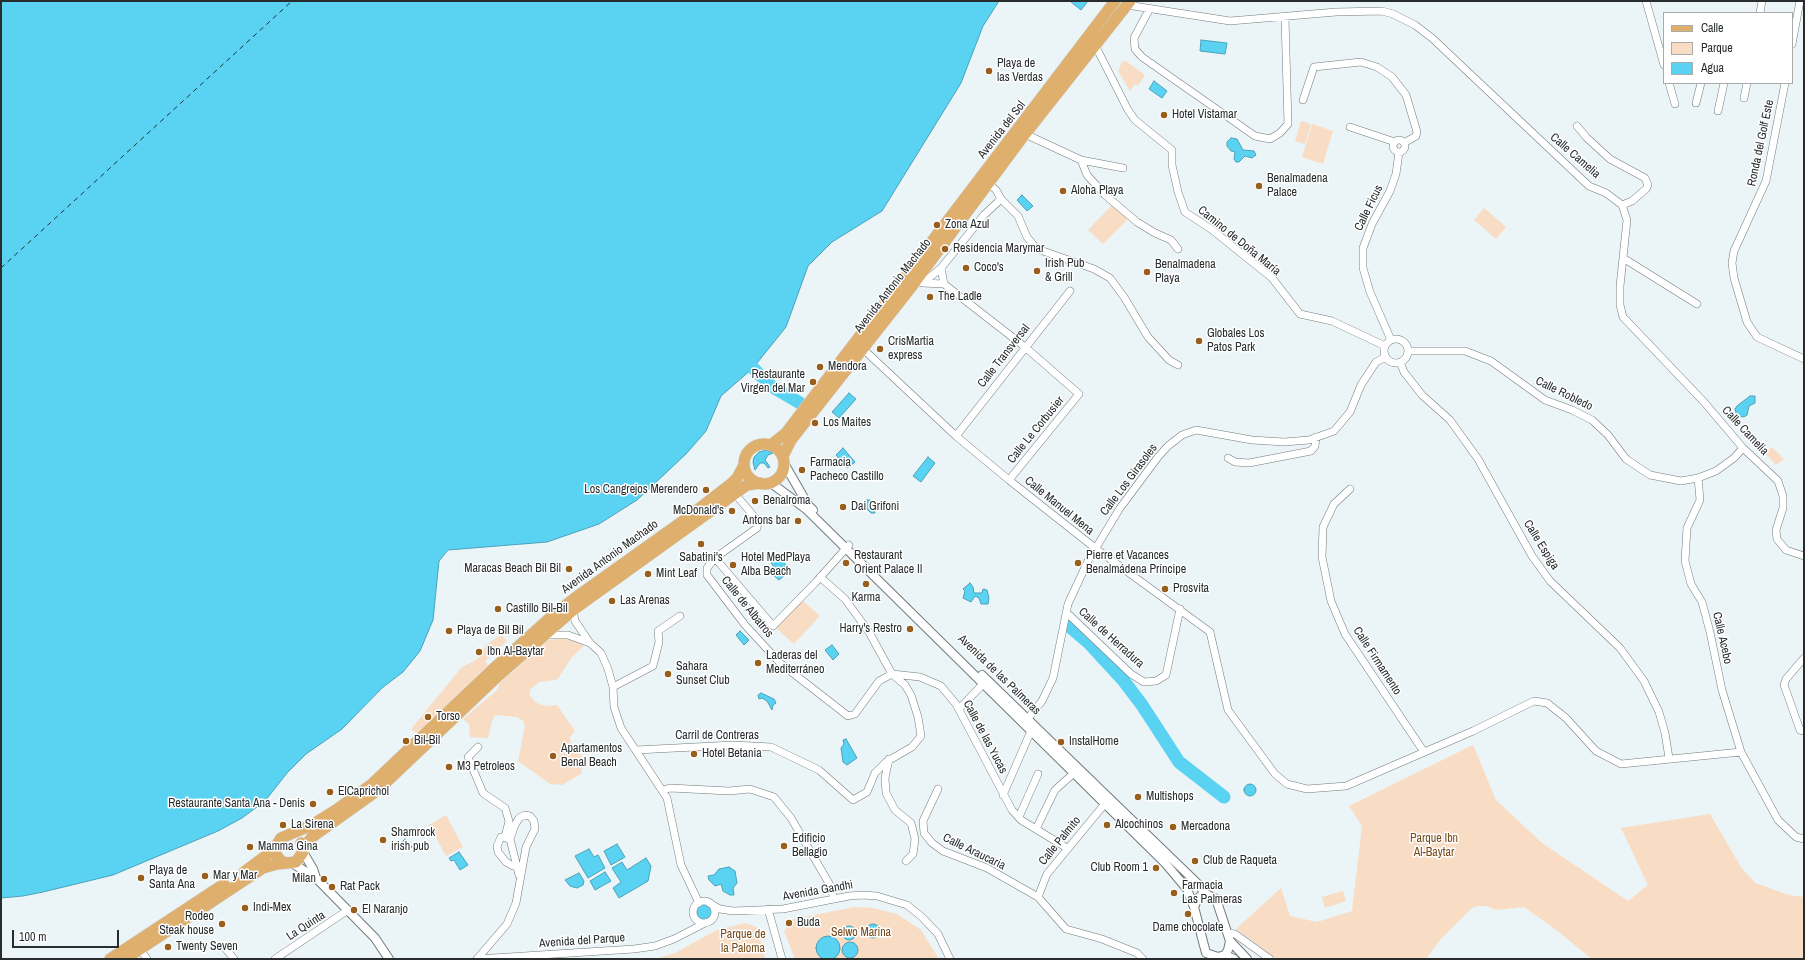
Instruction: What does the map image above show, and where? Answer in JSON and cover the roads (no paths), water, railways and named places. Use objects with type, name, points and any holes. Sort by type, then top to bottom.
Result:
[{"type":"main road","name":"Avenida del Sol","points":[[965,197],[985,180],[1115,1]]},
{"type":"main road","name":"Avenida del Sol","points":[[1025,134],[1128,3]]},
{"type":"main road","name":"Avenida Antonio Machado","points":[[784,460],[791,440],[862,348],[917,284],[985,180],[1025,134]]},
{"type":"main road","name":"Avenida Antonio Machado","points":[[771,445],[786,433],[965,197]]},
{"type":"main road","points":[[764,443],[771,445],[780,451],[784,460],[781,475],[771,483],[760,483],[749,477],[744,465],[745,458],[752,448],[764,443]]},
{"type":"main road","name":"Avenida Antonio Machado","points":[[287,836],[312,825],[372,784],[492,670],[552,616],[574,598],[676,526],[732,483],[738,478],[744,465]]},
{"type":"main road","name":"Avenida Antonio Machado","points":[[303,851],[312,837],[378,790],[543,635],[573,610],[747,485],[760,483]]},
{"type":"main road","points":[[110,959],[256,864],[276,846],[279,840],[287,836],[292,836],[300,841],[303,851],[299,859],[292,865],[277,864],[263,868],[126,959]]},
{"type":"main road","points":[[276,846],[276,855],[282,862],[292,865]]},
{"type":"street","points":[[1646,1],[1663,57]]},
{"type":"street","points":[[1760,12],[1762,1]]},
{"type":"street","points":[[1793,39],[1800,1]]},
{"type":"street","name":"Calle Camelia","points":[[1128,3],[1150,10],[1230,21],[1285,18],[1336,12],[1382,11],[1394,14],[1415,25],[1456,60],[1589,186],[1606,193],[1622,205],[1627,220],[1620,305],[1623,317],[1704,402],[1743,448],[1778,481],[1783,496],[1783,508],[1776,530],[1777,539],[1786,550],[1804,556]]},
{"type":"street","points":[[1150,10],[1134,38],[1135,49],[1142,57],[1255,136],[1270,139],[1280,133],[1288,124],[1285,18]]},
{"type":"street","name":"Camino de Doña María","points":[[1095,45],[1128,110],[1135,120],[1172,150],[1172,165],[1178,192],[1185,212],[1211,229],[1272,278],[1300,314],[1332,321],[1385,346]]},
{"type":"street","points":[[1303,100],[1314,67],[1361,62],[1377,67],[1392,77],[1406,95],[1417,132],[1416,136],[1404,143],[1399,140],[1395,142],[1350,127]]},
{"type":"street","points":[[1669,84],[1675,104]]},
{"type":"street","points":[[1696,103],[1701,84]]},
{"type":"street","points":[[1718,111],[1724,84]]},
{"type":"street","points":[[1744,98],[1747,84]]},
{"type":"street","name":"Ronda del Golf Este","points":[[1785,84],[1766,181],[1734,251],[1732,263],[1734,278],[1747,322],[1757,337],[1804,358]]},
{"type":"street","points":[[1577,126],[1587,138],[1610,159],[1645,178],[1648,185],[1646,189],[1632,200],[1622,205]]},
{"type":"street","points":[[1025,134],[1081,160],[1123,168]]},
{"type":"street","name":"Calle Ficus","points":[[1395,142],[1393,147],[1398,152]]},
{"type":"street","name":"Calle Ficus","points":[[1398,152],[1405,148],[1404,143]]},
{"type":"street","name":"Calle Ficus","points":[[1391,340],[1370,292],[1363,268],[1363,248],[1372,224],[1390,191],[1396,174],[1398,152]]},
{"type":"street","points":[[1081,160],[1086,174],[1105,195],[1137,222],[1155,233],[1171,240],[1178,249]]},
{"type":"street","points":[[985,180],[996,190],[1001,199],[1018,216],[1029,241],[1035,246],[1043,251],[1094,269],[1110,278],[1124,297],[1148,338],[1169,360],[1178,365]]},
{"type":"street","points":[[917,284],[941,268],[984,215],[1001,199]]},
{"type":"street","points":[[1623,258],[1697,304]]},
{"type":"street","points":[[941,268],[944,284]]},
{"type":"street","points":[[917,284],[944,284],[1025,347]]},
{"type":"street","name":"Calle Transversal","points":[[956,436],[1070,291]]},
{"type":"street","points":[[1391,340],[1401,340],[1407,346],[1407,356],[1400,362],[1393,363],[1386,357],[1385,346],[1391,340]]},
{"type":"street","name":"Calle Le Corbusier","points":[[1009,480],[1079,394],[1025,347]]},
{"type":"street","name":"Calle Manuel Mena","points":[[862,348],[956,436],[1009,480],[1094,548],[1210,632],[1228,710],[1275,774],[1288,784],[1307,789],[1340,788],[1424,752],[1534,701],[1546,703],[1566,718],[1596,751],[1621,764],[1741,752]]},
{"type":"street","name":"Calle Robledo","points":[[1408,351],[1465,351],[1491,361],[1520,384],[1545,400],[1572,410],[1592,420],[1608,435],[1626,459],[1650,475],[1681,481],[1698,478]]},
{"type":"street","name":"Calle Los Girasoles","points":[[1026,722],[1042,701],[1053,678],[1066,613],[1073,590],[1094,548],[1120,508],[1158,457],[1182,435],[1196,430],[1252,440],[1284,442],[1309,440],[1334,431],[1350,412],[1360,385],[1376,362],[1386,357]]},
{"type":"street","name":"Calle Espiga","points":[[1400,362],[1404,372],[1418,390],[1450,420],[1478,459],[1532,556],[1550,581],[1620,648],[1644,681],[1659,712],[1665,733],[1669,758]]},
{"type":"street","points":[[1228,458],[1235,462],[1249,463],[1311,451],[1315,446],[1316,437]]},
{"type":"street","points":[[1698,478],[1716,471],[1734,458],[1743,448]]},
{"type":"street","name":"Avenida de las Palmeras","points":[[784,460],[808,505],[847,547],[983,684],[1026,722],[1031,731],[1074,773],[1107,801],[1181,880],[1187,889],[1194,907],[1207,956]]},
{"type":"street","name":"Calle Acebo","points":[[1698,478],[1700,500],[1687,528],[1685,561],[1691,584],[1702,602],[1722,690],[1741,752],[1778,820],[1796,837],[1804,839]]},
{"type":"street","name":"Avenida de las Palmeras","points":[[771,483],[806,509],[847,547],[1107,801],[1198,884],[1206,894],[1214,897],[1218,902],[1229,937]]},
{"type":"street","name":"Calle Firmamento","points":[[1350,489],[1334,504],[1323,527],[1322,557],[1331,601],[1345,634],[1424,752]]},
{"type":"street","points":[[735,494],[758,521],[757,528],[715,558],[773,626],[818,580],[847,547]]},
{"type":"street","name":"Calle de Albatros","points":[[715,558],[707,568],[707,575],[745,625],[780,663],[848,716],[855,714],[879,681],[892,674]]},
{"type":"street","points":[[818,580],[846,599],[870,632],[892,674]]},
{"type":"street","name":"Calle de Herradura","points":[[1066,613],[1132,674],[1144,682],[1156,681],[1166,675],[1180,609]]},
{"type":"street","points":[[573,610],[575,621],[590,643],[601,653],[608,669],[613,688],[614,707],[621,728],[667,798],[682,865],[699,903]]},
{"type":"street","points":[[613,688],[653,666],[659,642],[658,631],[680,616]]},
{"type":"street","points":[[543,635],[568,635],[590,643]]},
{"type":"street","points":[[1804,658],[1786,679],[1784,685],[1800,730],[1804,731]]},
{"type":"street","name":"Calle de las Yucas","points":[[892,674],[920,677],[941,686],[959,709],[1012,810],[1036,829],[1067,848]]},
{"type":"street","name":"Carril de Contreras","points":[[636,750],[734,745],[771,747],[819,770],[853,800],[867,792],[875,773],[889,759],[912,747],[921,736],[918,718],[911,695],[906,685],[892,674]]},
{"type":"street","points":[[959,709],[983,684]]},
{"type":"street","points":[[1003,795],[1031,731]]},
{"type":"street","points":[[478,747],[468,757],[483,793],[505,808],[509,822],[507,838],[516,863],[520,881]]},
{"type":"street","points":[[889,759],[885,778],[886,793],[895,810],[910,823],[915,839],[913,854],[906,861]]},
{"type":"street","points":[[1036,829],[1055,790],[1074,773]]},
{"type":"street","points":[[1019,817],[1038,774]]},
{"type":"street","points":[[662,790],[670,788],[729,791],[750,789],[774,797],[791,818],[830,885],[834,899]]},
{"type":"street","name":"Calle Araucaria","points":[[938,789],[924,822],[924,833],[932,843],[944,852],[987,868],[1038,897]]},
{"type":"street","name":"Calle Palmito","points":[[1038,897],[1047,874],[1107,801]]},
{"type":"street","points":[[477,959],[507,924],[516,903],[526,847],[535,829],[534,821],[530,816],[525,815],[519,818],[507,838],[499,840],[497,846],[498,852],[506,862],[513,866],[516,863]]},
{"type":"street","points":[[303,851],[316,878]]},
{"type":"street","points":[[292,865],[316,878],[375,938],[389,959]]},
{"type":"street","points":[[1194,907],[1198,898],[1206,894]]},
{"type":"street","name":"Avenida Gandhi","points":[[709,903],[720,909],[733,911],[783,909],[862,895],[877,896],[907,905],[933,928],[944,944],[950,959]]},
{"type":"street","points":[[1038,897],[1066,929],[1102,939],[1137,953],[1143,959]]},
{"type":"street","points":[[699,903],[709,903],[714,908],[713,918],[705,923],[696,920],[694,909],[699,903]]},
{"type":"street","points":[[768,909],[782,959]]},
{"type":"street","name":"La Quinta","points":[[275,959],[348,910]]},
{"type":"street","name":"Avenida Gandhi","points":[[713,918],[733,911]]},
{"type":"street","name":"Avenida del Parque","points":[[686,933],[696,920]]},
{"type":"street","name":"Avenida del Parque","points":[[477,959],[634,949],[655,946],[705,923]]},
{"type":"street","points":[[1229,937],[1235,934],[1267,958]]},
{"type":"street","points":[[1220,957],[1228,950],[1229,937]]},
{"type":"street","points":[[1229,937],[1246,959]]},
{"type":"street","points":[[225,948],[234,959]]},
{"type":"street","points":[[140,949],[147,959]]},
{"type":"street","points":[[1207,956],[1234,959]]},
{"type":"water","points":[[1,1],[999,1],[983,26],[961,83],[882,211],[832,242],[808,266],[786,327],[753,368],[721,396],[706,431],[686,454],[637,500],[599,524],[547,542],[448,550],[439,561],[433,620],[420,651],[403,672],[382,688],[342,729],[306,754],[287,773],[265,801],[242,818],[218,831],[113,875],[43,892],[1,898]]},
{"type":"water","points":[[1088,1],[1081,10],[1071,2]]},
{"type":"water","points":[[1201,40],[1227,43],[1225,54],[1200,51]]},
{"type":"water","points":[[1154,81],[1167,91],[1162,98],[1149,89]]},
{"type":"water","points":[[1231,138],[1237,139],[1243,150],[1254,151],[1256,155],[1252,158],[1245,156],[1239,162],[1236,162],[1234,159],[1235,152],[1231,151],[1227,146],[1227,142]]},
{"type":"water","points":[[1022,195],[1033,206],[1027,211],[1017,200]]},
{"type":"water","points":[[849,393],[856,399],[839,418],[832,412]]},
{"type":"water","points":[[1750,396],[1755,396],[1755,403],[1749,406],[1747,415],[1744,417],[1737,416],[1735,409]]},
{"type":"water","points":[[843,448],[855,462],[847,468],[836,455]]},
{"type":"water","points":[[766,450],[773,453],[768,455],[765,460],[770,467],[768,468],[764,463],[760,463],[755,470],[753,462],[754,457],[759,452]]},
{"type":"water","points":[[928,457],[935,463],[921,482],[913,476]]},
{"type":"water","points":[[867,500],[874,503],[875,513],[871,513],[864,506]]},
{"type":"water","points":[[778,556],[791,570],[779,580],[773,575],[778,571],[771,563]]},
{"type":"water","points":[[970,583],[973,587],[974,593],[982,593],[983,589],[987,590],[989,598],[988,604],[981,604],[979,598],[975,596],[971,602],[963,598],[965,591],[963,589]]},
{"type":"water","points":[[740,631],[749,640],[744,645],[736,635]]},
{"type":"water","points":[[832,645],[839,654],[833,660],[825,650]]},
{"type":"water","points":[[761,693],[774,699],[776,703],[773,705],[772,710],[767,701],[762,698],[759,699],[758,695]]},
{"type":"water","points":[[846,739],[857,758],[847,765],[843,762],[841,748],[844,744],[843,740]]},
{"type":"water","points":[[1252,784],[1255,785],[1255,795],[1248,796],[1245,795],[1244,788],[1245,785]]},
{"type":"water","points":[[405,839],[412,847],[408,850],[400,844]]},
{"type":"water","points":[[617,844],[625,857],[611,865],[604,851]]},
{"type":"water","points":[[589,849],[594,857],[598,855],[605,868],[588,878],[575,856]]},
{"type":"water","points":[[459,852],[468,865],[460,870],[454,860],[451,861],[449,858]]},
{"type":"water","points":[[646,858],[651,866],[648,881],[619,898],[613,888],[621,882],[612,868],[622,862],[627,870]]},
{"type":"water","points":[[729,867],[735,871],[737,883],[733,888],[734,895],[730,895],[723,891],[721,884],[715,886],[709,880],[708,876],[714,875],[719,869]]},
{"type":"water","points":[[605,872],[611,881],[595,890],[590,881]]},
{"type":"water","points":[[579,873],[584,881],[583,885],[577,888],[570,886],[565,880]]},
{"type":"water","points":[[701,904],[707,904],[712,909],[710,918],[707,920],[701,920],[696,915],[696,909]]},
{"type":"water","points":[[870,924],[876,924],[880,928],[880,934],[876,938],[870,938],[866,934],[866,928]]},
{"type":"water","points":[[846,926],[852,926],[856,930],[856,936],[852,940],[846,940],[842,936],[842,930]]},
{"type":"water","points":[[828,936],[837,939],[840,948],[837,957],[828,960],[819,957],[816,948],[819,939]]},
{"type":"water","points":[[850,942],[857,947],[858,950],[853,957],[850,958],[843,953],[842,950],[847,943]]},
{"type":"waterway","points":[[753,368],[771,386],[800,403]]},
{"type":"waterway","points":[[1069,626],[1089,643],[1123,680],[1142,705],[1179,762],[1224,797]]},
{"type":"place","name":"Playa de las Verdas","points":[[989,71]]},
{"type":"place","name":"Hotel Vistamar","points":[[1164,115]]},
{"type":"place","name":"Benalmadena Palace","points":[[1259,186]]},
{"type":"place","name":"Aloha Playa","points":[[1063,191]]},
{"type":"place","name":"Zona Azul","points":[[937,225]]},
{"type":"place","name":"Residencia Marymar","points":[[945,249]]},
{"type":"place","name":"Coco's","points":[[966,268]]},
{"type":"place","name":"Irish Pub & Grill","points":[[1037,271]]},
{"type":"place","name":"Benalmadena Playa","points":[[1147,272]]},
{"type":"place","name":"The Ladle","points":[[930,297]]},
{"type":"place","name":"Globales Los Patos Park","points":[[1199,341]]},
{"type":"place","name":"CrisMartia express","points":[[880,349]]},
{"type":"place","name":"Mendora","points":[[820,367]]},
{"type":"place","name":"Restaurante Virgen del Mar","points":[[813,382]]},
{"type":"place","name":"Los Maites","points":[[815,423]]},
{"type":"place","name":"Farmacia Pacheco Castillo","points":[[802,470]]},
{"type":"place","name":"Los Cangrejos Merendero","points":[[706,490]]},
{"type":"place","name":"Benalroma","points":[[755,501]]},
{"type":"place","name":"Dai Grifoni","points":[[843,507]]},
{"type":"place","name":"McDonald's","points":[[732,511]]},
{"type":"place","name":"Antons bar","points":[[798,521]]},
{"type":"place","name":"Sabatini's","points":[[701,544]]},
{"type":"place","name":"Restaurant Orient Palace II","points":[[846,563]]},
{"type":"place","name":"Pierre et Vacances Benalmádena Príncipe","points":[[1078,563]]},
{"type":"place","name":"Hotel MedPlaya Alba Beach","points":[[733,565]]},
{"type":"place","name":"Maracas Beach Bil Bil","points":[[569,569]]},
{"type":"place","name":"Mint Leaf","points":[[648,574]]},
{"type":"place","name":"Karma","points":[[866,584]]},
{"type":"place","name":"Prosvita","points":[[1165,589]]},
{"type":"place","name":"Las Arenas","points":[[612,601]]},
{"type":"place","name":"Castillo Bil-Bil","points":[[498,609]]},
{"type":"place","name":"Harry's Restro","points":[[910,629]]},
{"type":"place","name":"Playa de Bil Bil","points":[[449,631]]},
{"type":"place","name":"Ibn Al-Baytar","points":[[479,652]]},
{"type":"place","name":"Laderas del Mediterráneo","points":[[758,663]]},
{"type":"place","name":"Sahara Sunset Club","points":[[668,674]]},
{"type":"place","name":"Torso","points":[[428,717]]},
{"type":"place","name":"Bil-Bil","points":[[406,741]]},
{"type":"place","name":"InstalHome","points":[[1061,742]]},
{"type":"place","name":"Hotel Betania","points":[[694,754]]},
{"type":"place","name":"Apartamentos Benal Beach","points":[[553,756]]},
{"type":"place","name":"M3 Petroleos","points":[[449,767]]},
{"type":"place","name":"ElCaprichol","points":[[330,792]]},
{"type":"place","name":"Multishops","points":[[1138,797]]},
{"type":"place","name":"Restaurante Santa Ana - Denis","points":[[313,804]]},
{"type":"place","name":"La Sirena","points":[[283,825]]},
{"type":"place","name":"Alcochinos","points":[[1107,825]]},
{"type":"place","name":"Mercadona","points":[[1173,827]]},
{"type":"place","name":"Shamrock irish pub","points":[[383,840]]},
{"type":"place","name":"Edificio Bellagio","points":[[784,846]]},
{"type":"place","name":"Mamma Gina","points":[[250,847]]},
{"type":"place","name":"Club de Raqueta","points":[[1195,861]]},
{"type":"place","name":"Club Room 1","points":[[1156,868]]},
{"type":"place","name":"Mar y Mar","points":[[205,876]]},
{"type":"place","name":"Playa de Santa Ana","points":[[141,878]]},
{"type":"place","name":"Milan","points":[[324,879]]},
{"type":"place","name":"Rat Pack","points":[[332,887]]},
{"type":"place","name":"Farmacia Las Palmeras","points":[[1174,893]]},
{"type":"place","name":"Indi-Mex","points":[[245,908]]},
{"type":"place","name":"El Naranjo","points":[[354,910]]},
{"type":"place","name":"Dame chocolate","points":[[1188,914]]},
{"type":"place","name":"Buda","points":[[789,923]]},
{"type":"place","name":"Rodeo Steak house","points":[[222,924]]},
{"type":"place","name":"Twenty Seven","points":[[168,947]]},
{"type":"park label","name":"Parque Ibn Al-Baytar","points":[[1434,846]]},
{"type":"park label","name":"Selwo Marina","points":[[861,933]]},
{"type":"park label","name":"Parque de la Paloma","points":[[743,942]]}]
